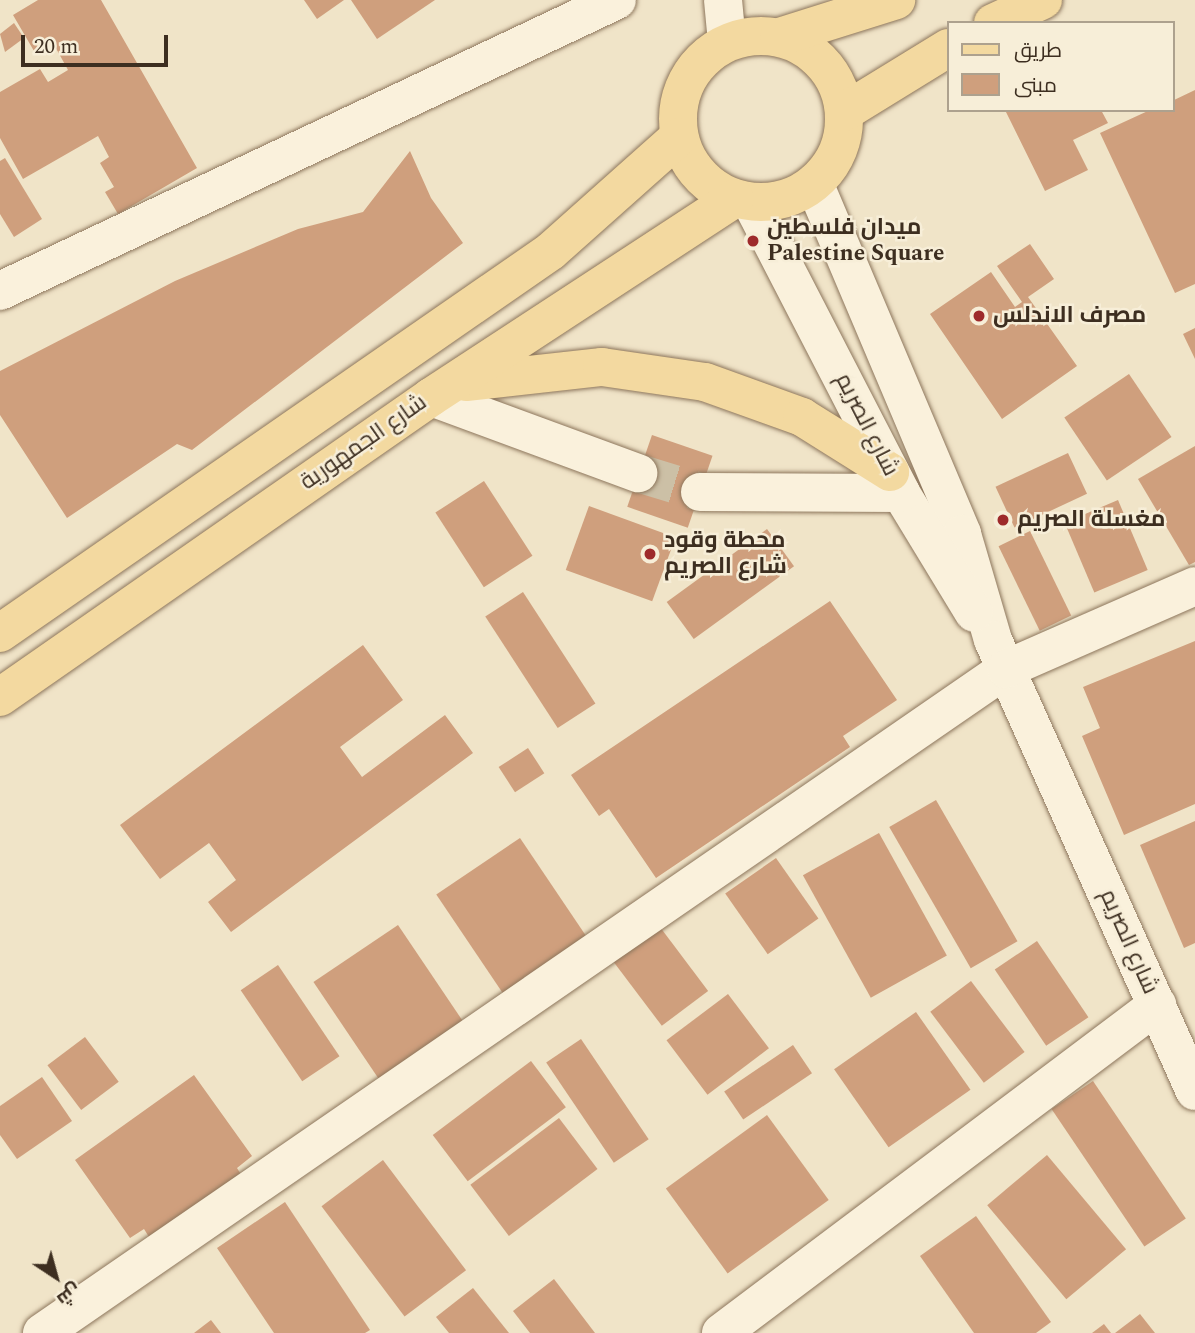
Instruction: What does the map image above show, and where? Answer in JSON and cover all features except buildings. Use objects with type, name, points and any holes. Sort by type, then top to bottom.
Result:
[{"type":"main road","points":[[779,37],[824,64],[844,111],[832,163],[814,183],[773,201],[743,200],[690,164],[679,137],[686,82],[727,42],[779,37],[896,0]]},
{"type":"main road","points":[[997,21],[1043,0]]},
{"type":"main road","points":[[844,111],[946,49]]},
{"type":"main road","points":[[0,633],[551,251],[679,137]]},
{"type":"main road","name":"شارع الجمهورية","points":[[0,697],[439,392],[743,200]]},
{"type":"main road","points":[[439,392],[550,368],[654,372],[754,397],[802,417],[895,483]]},
{"type":"street","points":[[0,291],[568,9],[617,0]]},
{"type":"street","points":[[723,0],[727,42]]},
{"type":"street","name":"شارع الصريم","points":[[814,183],[958,524],[999,655]]},
{"type":"street","name":"شارع الصريم","points":[[743,200],[895,483],[999,655],[1195,1091]]},
{"type":"street","points":[[439,392],[638,474]]},
{"type":"street","points":[[700,492],[895,483]]},
{"type":"street","points":[[42,1333],[999,655],[1195,586]]},
{"type":"street","points":[[721,1333],[1157,1005]]},
{"type":"tunnel","points":[[638,473],[700,492]]},
{"type":"place","name":"ميدان فلسطين Palestine Square","points":[[753,241]]},
{"type":"place","name":"مصرف الاندلس","points":[[979,316]]},
{"type":"place","name":"مغسلة الصريم","points":[[1003,520]]},
{"type":"place","name":"محطة وقود شارع الصريم","points":[[650,554]]}]
